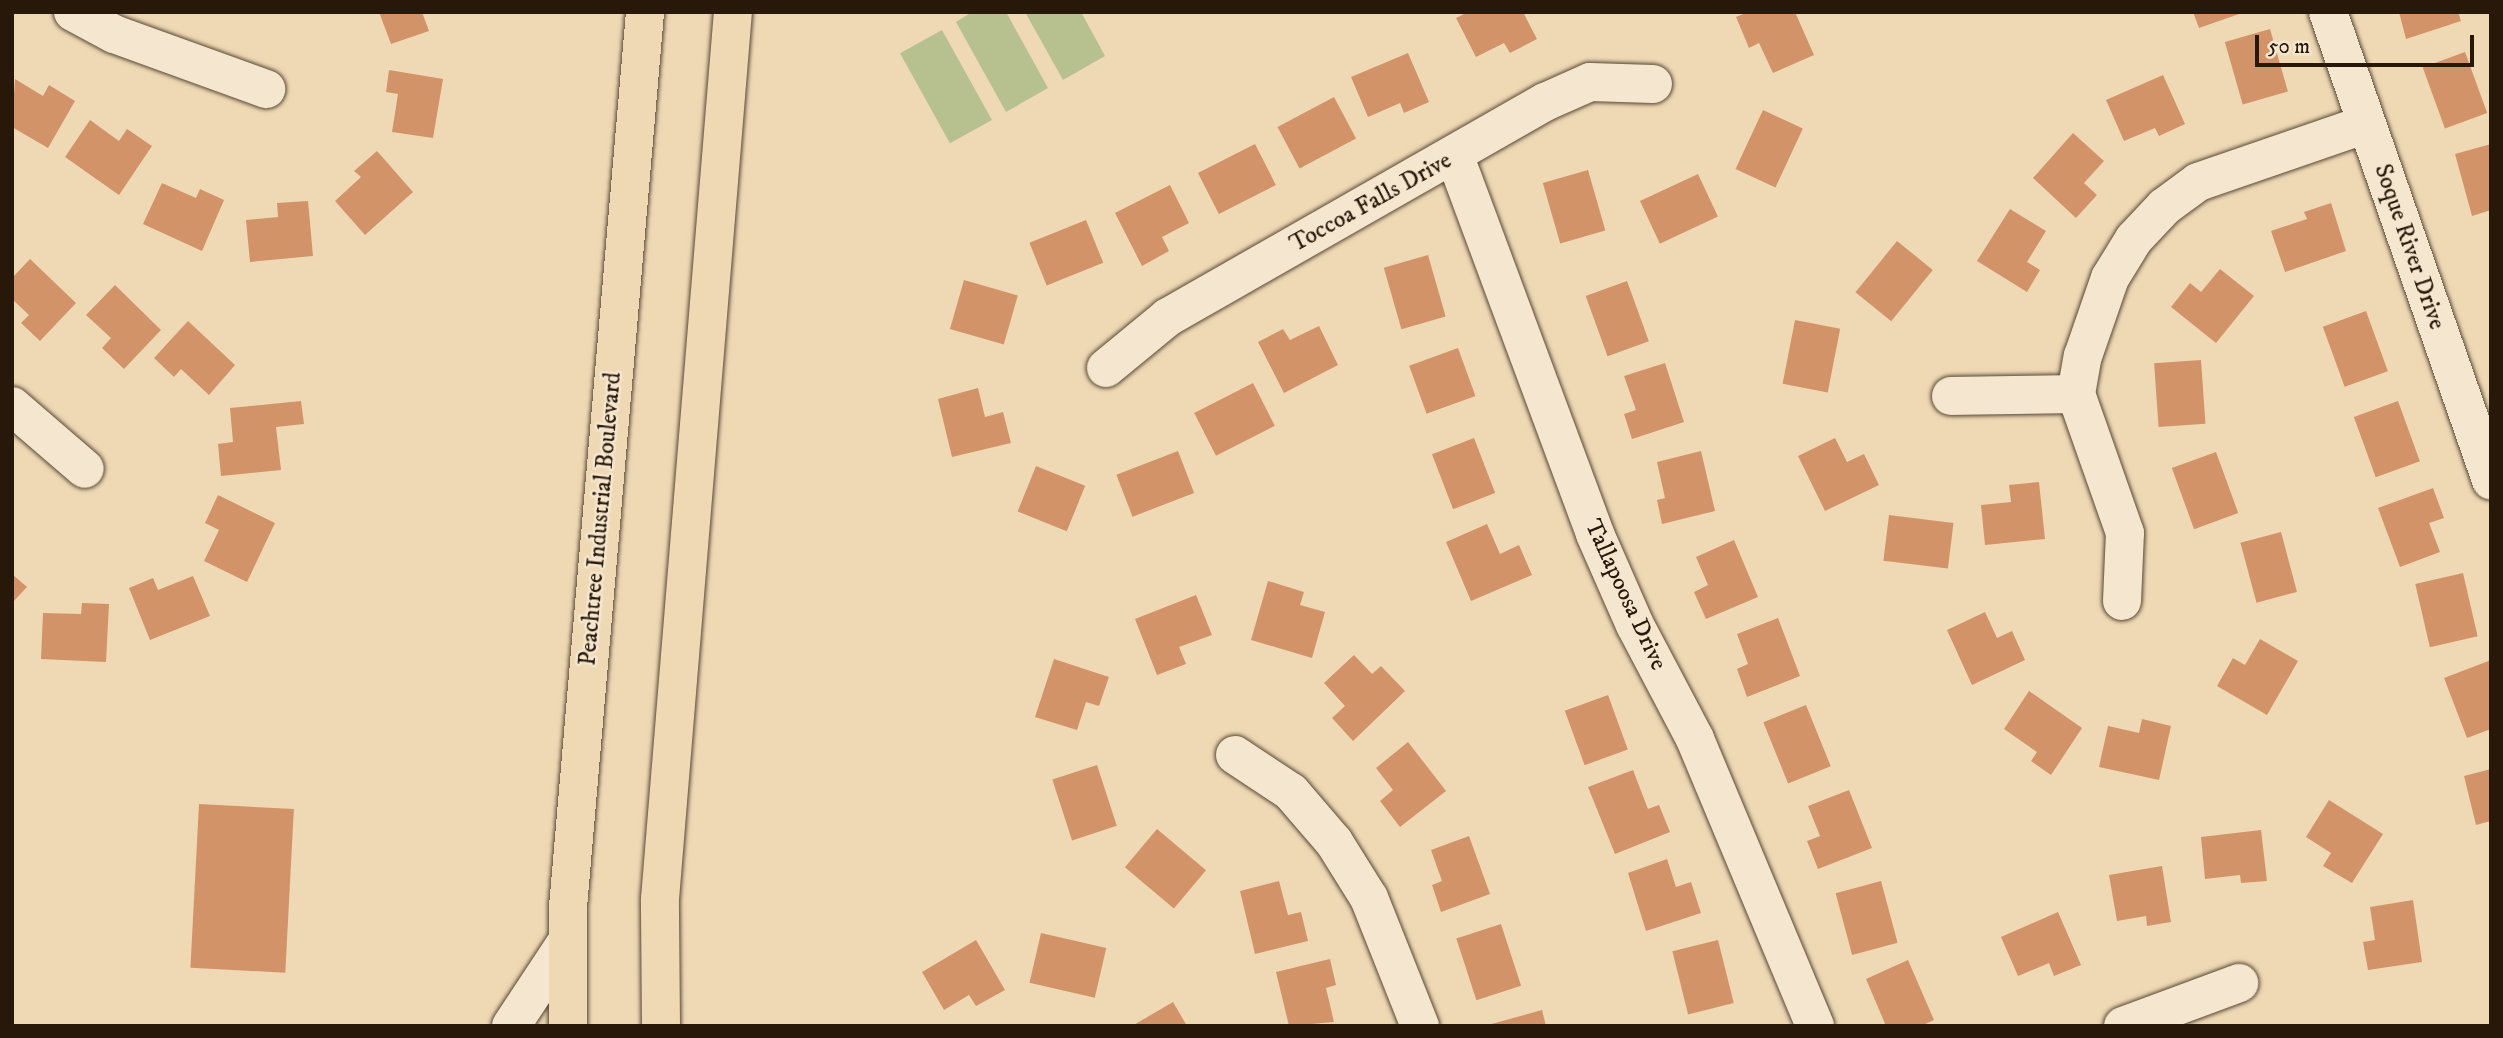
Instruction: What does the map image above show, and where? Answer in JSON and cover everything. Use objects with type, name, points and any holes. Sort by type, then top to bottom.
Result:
[{"type":"highway","name":"Peachtree Industrial Boulevard","points":[[568,1026],[568,940],[645,12]]},
{"type":"highway","points":[[661,1026],[660,899],[733,12]]},
{"type":"street","points":[[73,12],[114,34],[266,89]]},
{"type":"street","name":"Soque River Drive","points":[[2328,12],[2491,480]]},
{"type":"street","name":"Toccoa Falls Drive","points":[[1106,368],[1168,317],[1455,157],[1545,102],[1590,82],[1653,84]]},
{"type":"street","points":[[2122,601],[2124,533],[2076,394],[2083,356],[2110,278],[2134,239],[2164,207],[2198,182],[2366,124]]},
{"type":"street","name":"Tallapoosa Drive","points":[[1455,157],[1595,534],[1635,625],[1695,739],[1815,1026]]},
{"type":"street","points":[[1951,396],[2076,394]]},
{"type":"street","points":[[12,406],[85,470]]},
{"type":"street","points":[[1235,755],[1291,792],[1334,842],[1369,898],[1420,1026]]},
{"type":"street","points":[[511,1026],[568,940]]},
{"type":"street","points":[[2123,1026],[2239,984]]},
{"type":"green space","points":[[972,12],[1006,12],[1048,88],[1006,112],[956,22]]},
{"type":"green space","points":[[1025,12],[1081,12],[1105,56],[1063,80]]},
{"type":"green space","points":[[942,30],[992,120],[950,143],[900,53]]},
{"type":"building","points":[[379,12],[422,12],[429,31],[391,44]]},
{"type":"building","points":[[1468,12],[1523,12],[1537,39],[1510,53],[1504,43],[1476,57],[1456,18]]},
{"type":"building","points":[[1748,12],[1795,12],[1814,55],[1773,73],[1759,43],[1749,48],[1736,17]]},
{"type":"building","points":[[2193,12],[2242,12],[2242,13],[2199,28]]},
{"type":"building","points":[[2399,12],[2458,12],[2461,21],[2406,39]]},
{"type":"building","points":[[2270,29],[2288,91],[2243,104],[2225,42]]},
{"type":"building","points":[[2465,52],[2487,113],[2445,128],[2423,67]]},
{"type":"building","points":[[1408,53],[1429,102],[1404,113],[1400,103],[1368,117],[1351,77]]},
{"type":"building","points":[[389,70],[443,79],[433,138],[392,132],[398,94],[386,92]]},
{"type":"building","points":[[2163,75],[2185,124],[2159,136],[2155,128],[2124,141],[2106,100]]},
{"type":"building","points":[[15,79],[43,96],[49,85],[75,101],[48,148],[12,127]]},
{"type":"building","points":[[1334,97],[1356,138],[1300,169],[1277,127]]},
{"type":"building","points":[[1763,110],[1803,129],[1775,188],[1736,169]]},
{"type":"building","points":[[90,120],[119,141],[127,129],[152,146],[119,195],[65,157]]},
{"type":"building","points":[[2073,133],[2104,161],[2084,183],[2097,195],[2076,218],[2033,178]]},
{"type":"building","points":[[1255,144],[1276,185],[1219,214],[1198,173]]},
{"type":"building","points":[[2491,144],[2491,210],[2472,216],[2455,154]]},
{"type":"building","points":[[377,151],[413,192],[365,235],[335,201],[361,177],[354,171]]},
{"type":"building","points":[[1588,170],[1605,231],[1560,244],[1543,183]]},
{"type":"building","points":[[1698,174],[1718,217],[1660,244],[1640,201]]},
{"type":"building","points":[[162,183],[196,198],[200,189],[224,200],[202,251],[143,224]]},
{"type":"building","points":[[1170,185],[1189,223],[1162,237],[1169,251],[1142,266],[1115,213]]},
{"type":"building","points":[[308,201],[313,256],[250,262],[246,220],[278,217],[277,203]]},
{"type":"building","points":[[2331,203],[2346,251],[2285,272],[2271,231],[2307,219],[2304,212]]},
{"type":"building","points":[[2010,209],[2046,231],[2027,262],[2040,270],[2027,292],[1977,261]]},
{"type":"building","points":[[1086,220],[1103,263],[1047,286],[1029,243]]},
{"type":"building","points":[[1897,241],[1933,270],[1891,321],[1855,292]]},
{"type":"building","points":[[1428,255],[1446,317],[1401,329],[1384,268]]},
{"type":"building","points":[[30,259],[76,303],[40,341],[21,323],[29,315],[12,299],[12,278]]},
{"type":"building","points":[[2220,269],[2254,296],[2216,343],[2171,307],[2190,283],[2201,292]]},
{"type":"building","points":[[964,280],[1018,295],[1004,344],[950,329]]},
{"type":"building","points":[[1627,281],[1649,341],[1608,356],[1586,296]]},
{"type":"building","points":[[115,285],[161,330],[124,369],[102,348],[111,338],[86,315]]},
{"type":"building","points":[[2366,311],[2388,371],[2345,387],[2323,327]]},
{"type":"building","points":[[1795,320],[1840,329],[1828,393],[1783,384]]},
{"type":"building","points":[[188,321],[235,365],[209,395],[181,369],[174,377],[154,358]]},
{"type":"building","points":[[1319,326],[1338,365],[1284,393],[1258,342],[1283,329],[1290,340]]},
{"type":"building","points":[[1458,348],[1475,396],[1427,414],[1409,366]]},
{"type":"building","points":[[2201,360],[2205,424],[2159,427],[2154,363]]},
{"type":"building","points":[[1665,363],[1684,422],[1632,439],[1624,414],[1636,410],[1624,376]]},
{"type":"building","points":[[1253,383],[1275,426],[1216,456],[1194,413]]},
{"type":"building","points":[[978,388],[985,417],[1003,412],[1011,443],[952,457],[938,399]]},
{"type":"building","points":[[301,401],[304,424],[276,427],[281,470],[221,476],[218,444],[233,442],[230,408]]},
{"type":"building","points":[[2398,401],[2420,461],[2376,477],[2354,417]]},
{"type":"building","points":[[1474,438],[1495,493],[1453,509],[1432,454]]},
{"type":"building","points":[[1835,438],[1847,462],[1864,454],[1879,485],[1825,511],[1798,456]]},
{"type":"building","points":[[1178,451],[1194,493],[1133,517],[1116,475]]},
{"type":"building","points":[[1701,451],[1715,511],[1662,524],[1657,500],[1665,498],[1657,462]]},
{"type":"building","points":[[2216,452],[2238,513],[2194,529],[2172,468]]},
{"type":"building","points":[[1036,466],[1085,486],[1067,531],[1018,511]]},
{"type":"building","points":[[2039,482],[2045,539],[1985,545],[1981,505],[2011,502],[2009,485]]},
{"type":"building","points":[[2433,488],[2444,518],[2429,523],[2440,552],[2400,567],[2378,508]]},
{"type":"building","points":[[218,495],[275,523],[247,582],[204,561],[219,530],[205,523]]},
{"type":"building","points":[[1889,515],[1954,523],[1948,569],[1883,561]]},
{"type":"building","points":[[1487,524],[1500,554],[1519,545],[1532,575],[1471,601],[1446,542]]},
{"type":"building","points":[[2281,532],[2297,592],[2256,603],[2240,543]]},
{"type":"building","points":[[1734,540],[1758,597],[1706,619],[1694,592],[1708,585],[1696,557]]},
{"type":"building","points":[[2463,573],[2478,636],[2430,647],[2415,584]]},
{"type":"building","points":[[12,574],[27,587],[12,603]]},
{"type":"building","points":[[193,576],[210,616],[150,640],[129,588],[153,578],[158,590]]},
{"type":"building","points":[[1268,581],[1304,592],[1300,605],[1325,612],[1312,658],[1251,640]]},
{"type":"building","points":[[1196,595],[1212,635],[1179,647],[1186,664],[1157,675],[1135,619]]},
{"type":"building","points":[[82,603],[109,604],[106,662],[41,659],[43,613],[81,614]]},
{"type":"building","points":[[1985,612],[1997,638],[2012,631],[2025,660],[1972,685],[1947,630]]},
{"type":"building","points":[[1778,618],[1800,676],[1747,697],[1737,669],[1748,664],[1737,634]]},
{"type":"building","points":[[2260,639],[2298,661],[2267,715],[2217,686],[2233,658],[2245,665]]},
{"type":"building","points":[[1354,655],[1372,674],[1381,666],[1405,691],[1353,741],[1332,718],[1345,706],[1324,683]]},
{"type":"building","points":[[1054,659],[1109,677],[1099,706],[1086,702],[1077,730],[1035,717]]},
{"type":"building","points":[[2491,660],[2491,729],[2467,738],[2444,678]]},
{"type":"building","points":[[2029,691],[2082,728],[2051,775],[2031,761],[2037,752],[2004,729]]},
{"type":"building","points":[[1608,695],[1628,750],[1585,765],[1565,711]]},
{"type":"building","points":[[1806,705],[1831,766],[1788,783],[1763,722]]},
{"type":"building","points":[[2142,719],[2171,726],[2159,780],[2099,767],[2108,726],[2139,733]]},
{"type":"building","points":[[1408,742],[1446,791],[1400,827],[1380,801],[1393,790],[1376,768]]},
{"type":"building","points":[[1097,765],[1117,826],[1072,840],[1052,780]]},
{"type":"building","points":[[2491,769],[2491,821],[2476,825],[2464,776]]},
{"type":"building","points":[[1633,770],[1648,809],[1659,805],[1670,832],[1615,854],[1588,787]]},
{"type":"building","points":[[1849,790],[1872,848],[1818,869],[1807,841],[1820,836],[1808,806]]},
{"type":"building","points":[[2329,800],[2383,834],[2352,883],[2323,866],[2331,853],[2306,837]]},
{"type":"building","points":[[199,804],[294,809],[285,973],[190,968]]},
{"type":"building","points":[[1157,829],[1206,870],[1174,908],[1125,867]]},
{"type":"building","points":[[2261,830],[2267,881],[2241,883],[2240,875],[2205,879],[2201,837]]},
{"type":"building","points":[[1469,836],[1490,894],[1441,912],[1432,885],[1442,881],[1431,850]]},
{"type":"building","points":[[1667,859],[1676,887],[1691,882],[1701,913],[1646,931],[1628,873]]},
{"type":"building","points":[[2162,866],[2171,922],[2147,926],[2146,916],[2117,921],[2109,875]]},
{"type":"building","points":[[1279,881],[1288,915],[1301,912],[1308,941],[1255,954],[1240,891]]},
{"type":"building","points":[[1881,881],[1898,943],[1852,955],[1836,893]]},
{"type":"building","points":[[2413,900],[2422,962],[2368,970],[2363,942],[2375,940],[2370,907]]},
{"type":"building","points":[[2058,912],[2081,965],[2054,976],[2049,963],[2018,976],[2001,937]]},
{"type":"building","points":[[1501,924],[1521,986],[1476,1000],[1456,939]]},
{"type":"building","points":[[1041,933],[1106,948],[1095,998],[1030,983]]},
{"type":"building","points":[[976,940],[1005,990],[976,1006],[969,995],[944,1010],[922,972]]},
{"type":"building","points":[[1718,940],[1734,1003],[1688,1014],[1672,951]]},
{"type":"building","points":[[1330,959],[1336,985],[1326,988],[1334,1022],[1289,1026],[1276,972]]},
{"type":"building","points":[[1908,960],[1934,1020],[1921,1026],[1886,1026],[1866,979]]},
{"type":"building","points":[[1173,1002],[1187,1026],[1132,1026]]},
{"type":"building","points":[[1542,1010],[1546,1026],[1488,1026],[1488,1025]]}]
